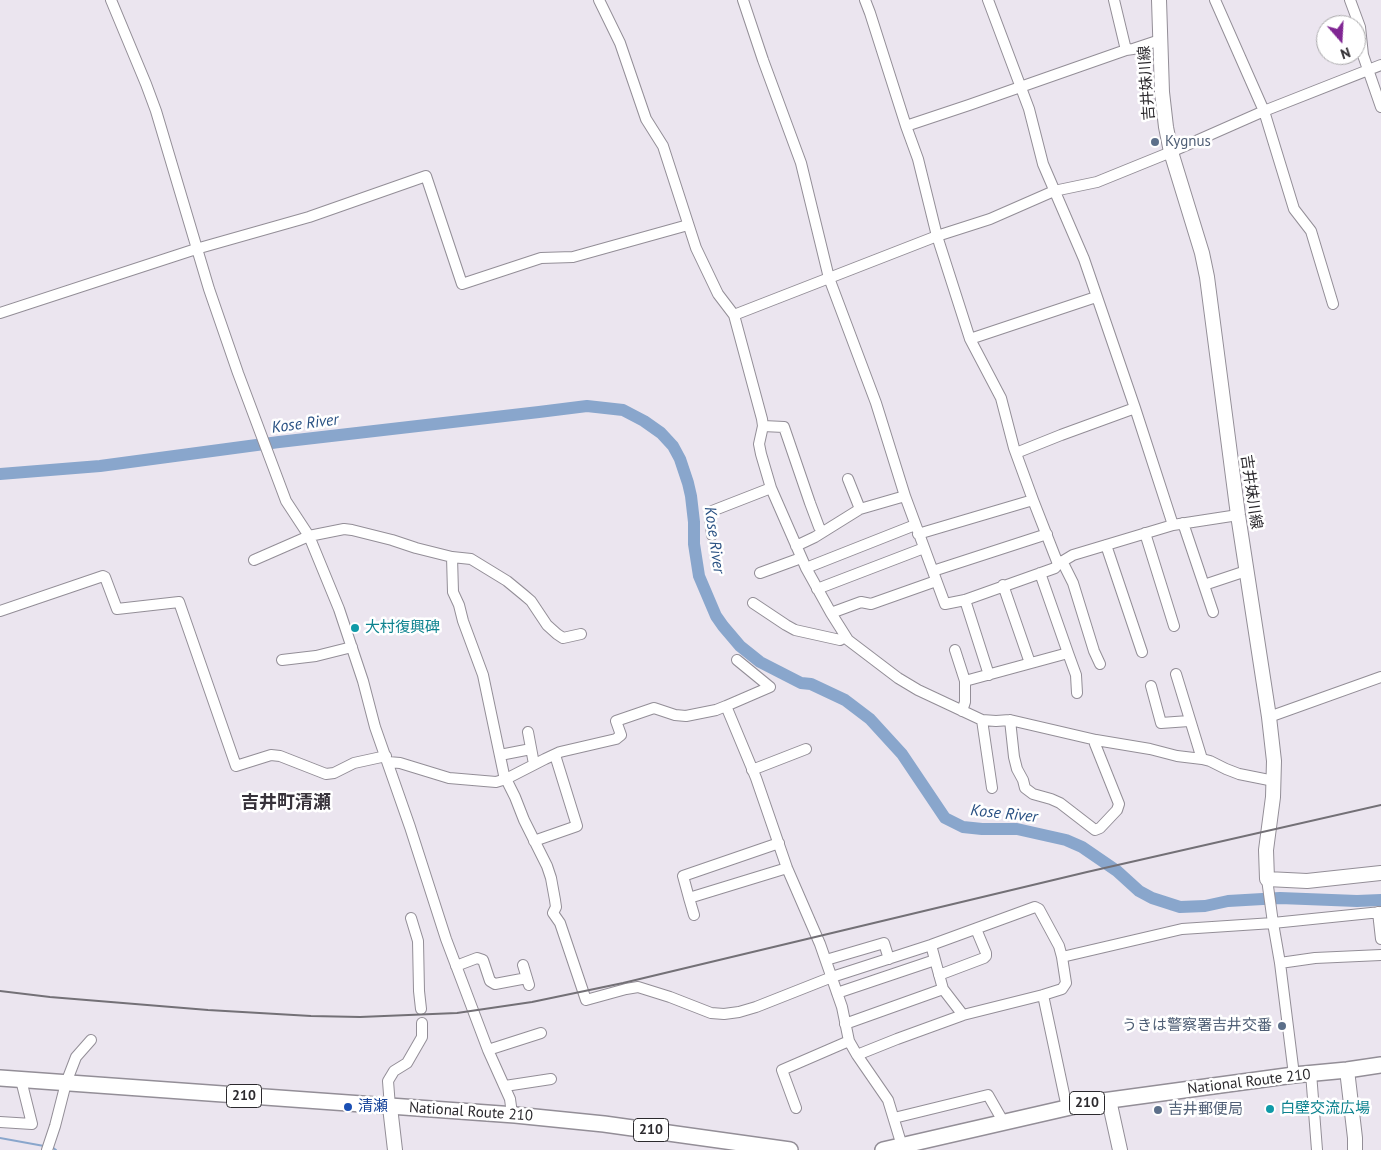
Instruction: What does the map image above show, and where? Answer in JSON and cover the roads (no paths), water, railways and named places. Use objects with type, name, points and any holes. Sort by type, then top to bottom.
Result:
[{"type":"highway","name":"National Route 210","points":[[894,1148],[1109,1100],[1381,1065]]},
{"type":"highway","name":"National Route 210","points":[[0,1078],[390,1107],[512,1114],[604,1124],[772,1149],[790,1150]]},
{"type":"main road","name":"吉井妹川線","points":[[1159,0],[1162,92],[1166,127],[1171,152],[1202,253],[1207,278],[1238,515],[1269,717],[1274,761],[1274,781],[1266,850],[1267,882]]},
{"type":"main road","points":[[1267,882],[1306,881],[1381,873]]},
{"type":"main road","points":[[1347,1070],[1355,1150]]},
{"type":"main road","points":[[1109,1100],[1120,1150]]},
{"type":"main road","points":[[390,1107],[395,1150]]},
{"type":"street","points":[[111,0],[156,111],[196,249],[225,336],[271,461],[286,501],[309,536],[352,647],[375,727],[410,826],[443,931],[488,1050],[510,1100],[512,1114]]},
{"type":"street","points":[[599,0],[620,43],[646,119],[663,146],[696,248],[718,294],[734,315],[763,426],[759,444],[771,488],[816,589],[846,637],[862,652],[898,678],[918,690],[982,720],[1010,720],[1096,740],[1202,759],[1239,774],[1274,781]]},
{"type":"street","points":[[743,0],[801,163],[829,278],[876,402],[905,496],[945,604],[965,600],[1055,568],[1060,562],[1073,555],[1178,524],[1238,515]]},
{"type":"street","points":[[864,0],[921,167],[937,236],[970,339],[1000,398],[1016,453],[1033,500],[1060,562],[1073,583],[1094,651],[1100,664]]},
{"type":"street","points":[[988,0],[1029,109],[1043,164],[1084,259],[1135,408],[1178,524],[1204,585],[1212,612]]},
{"type":"street","points":[[1114,0],[1126,50]]},
{"type":"street","points":[[1215,0],[1264,111],[1294,209],[1311,231],[1333,304]]},
{"type":"street","points":[[1350,0],[1360,27],[1363,55],[1367,70],[1381,107]]},
{"type":"street","points":[[906,126],[1160,40]]},
{"type":"street","points":[[734,315],[937,236],[990,219],[1054,191],[1097,182],[1264,111],[1381,65]]},
{"type":"street","points":[[0,313],[196,249],[310,216],[426,176],[462,284],[541,258],[573,257],[688,225]]},
{"type":"street","points":[[970,339],[1096,297]]},
{"type":"street","points":[[1016,453],[1135,408]]},
{"type":"street","points":[[763,426],[784,427],[816,519],[823,532]]},
{"type":"street","points":[[848,479],[860,510]]},
{"type":"street","points":[[712,536],[710,515],[712,510],[771,488]]},
{"type":"street","points":[[796,546],[860,510],[905,496]]},
{"type":"street","points":[[806,568],[917,529],[1033,500]]},
{"type":"street","points":[[254,560],[309,536],[344,529],[352,530],[452,557],[471,559],[507,581],[531,601],[547,625],[557,634],[563,638],[581,634]]},
{"type":"street","points":[[830,613],[861,602],[871,604],[935,576],[1047,534]]},
{"type":"street","points":[[1144,534],[1174,626]]},
{"type":"street","points":[[1106,545],[1142,652]]},
{"type":"street","points":[[816,589],[924,548]]},
{"type":"street","points":[[452,557],[453,592],[460,605],[463,621],[483,675],[500,754],[503,780],[515,797],[524,820],[547,866],[556,900],[556,907],[553,913],[562,929],[586,1000],[638,987],[711,1013],[739,1012],[832,977],[931,945],[1035,907],[1039,909],[1062,957],[1066,983],[1062,989],[1043,996],[963,1015],[857,1055]]},
{"type":"street","points":[[760,573],[801,558]]},
{"type":"street","points":[[1204,585],[1246,571]]},
{"type":"street","points":[[1040,573],[1076,675],[1077,693]]},
{"type":"street","points":[[0,611],[103,576],[106,577],[117,609],[179,602],[236,766],[271,755],[280,756],[326,774],[334,773],[354,763],[387,759],[449,778],[503,780],[555,755],[616,739],[621,734],[616,721],[654,708],[675,715],[686,716],[716,710],[770,687],[737,660]]},
{"type":"street","points":[[1003,585],[1030,663]]},
{"type":"street","points":[[965,600],[989,674]]},
{"type":"street","points":[[753,603],[795,630],[840,640],[846,637]]},
{"type":"street","points":[[282,660],[316,656],[352,647]]},
{"type":"street","points":[[955,650],[965,681],[965,702],[962,711]]},
{"type":"street","points":[[965,681],[1068,653]]},
{"type":"street","points":[[1176,674],[1202,759]]},
{"type":"street","points":[[1269,717],[1381,677]]},
{"type":"street","points":[[1151,686],[1161,723],[1189,721]]},
{"type":"street","points":[[726,706],[752,770],[787,868],[818,937],[842,1007],[849,1041],[888,1100],[894,1118],[894,1148]]},
{"type":"street","points":[[982,720],[992,788]]},
{"type":"street","points":[[1010,720],[1014,757],[1025,788],[1032,794],[1051,798],[1060,803],[1095,830],[1100,828],[1118,810],[1119,804],[1095,744],[1096,740]]},
{"type":"street","points":[[528,732],[534,764]]},
{"type":"street","points":[[500,754],[531,749]]},
{"type":"street","points":[[752,770],[806,749]]},
{"type":"street","points":[[534,841],[577,826],[555,755]]},
{"type":"street","points":[[694,915],[682,876],[779,843]]},
{"type":"street","points":[[689,898],[787,868]]},
{"type":"street","points":[[1267,882],[1280,963],[1294,1075]]},
{"type":"street","points":[[1062,957],[1182,929],[1380,912],[1381,939]]},
{"type":"street","points":[[411,918],[418,941],[421,1009]]},
{"type":"street","points":[[939,976],[986,956],[976,929]]},
{"type":"street","points":[[826,960],[884,943],[889,959]]},
{"type":"street","points":[[931,945],[943,989],[963,1015]]},
{"type":"street","points":[[1280,963],[1315,958],[1381,955]]},
{"type":"street","points":[[456,966],[477,958],[483,960],[490,981],[494,984],[528,981],[524,965]]},
{"type":"street","points":[[837,993],[935,960]]},
{"type":"street","points":[[845,1024],[943,989]]},
{"type":"street","points":[[1043,996],[1067,1108]]},
{"type":"street","points":[[390,1107],[388,1081],[394,1071],[407,1063],[422,1037],[422,1023]]},
{"type":"street","points":[[488,1050],[541,1033]]},
{"type":"street","points":[[48,1147],[66,1083],[76,1057],[91,1040]]},
{"type":"street","points":[[796,1108],[782,1070],[849,1041]]},
{"type":"street","points":[[1311,1073],[1318,1150]]},
{"type":"street","points":[[504,1086],[551,1079]]},
{"type":"street","points":[[0,1122],[32,1124],[21,1080]]},
{"type":"street","points":[[894,1118],[988,1095],[1004,1123]]},
{"type":"waterway","name":"Kose River","points":[[0,474],[100,466],[279,442],[587,406],[623,410],[661,433],[673,446],[680,459],[691,496],[694,544],[699,576],[716,616],[723,626],[740,646],[760,662],[801,683],[811,684],[845,700],[870,719],[902,754],[945,818],[963,827],[1017,829],[1066,840],[1082,847],[1117,871],[1139,891],[1152,898],[1180,907],[1205,906],[1228,901],[1280,898],[1381,900]]},
{"type":"waterway","points":[[0,1138],[44,1146]]},
{"type":"waterway","points":[[52,1147],[56,1150]]},
{"type":"railway","points":[[0,991],[208,1010],[311,1016],[360,1017],[457,1013],[532,1002],[623,983],[1087,872],[1381,805]]},
{"type":"place","name":"Kygnus","points":[[1155,142]]},
{"type":"place","name":"大村復興碑","points":[[355,628]]},
{"type":"place","name":"うきは警察署吉井交番","points":[[1282,1026]]},
{"type":"place","name":"清瀬","points":[[348,1107]]},
{"type":"place","name":"白壁交流広場","points":[[1270,1109]]},
{"type":"place","name":"吉井郵便局","points":[[1158,1110]]},
{"type":"district","name":"吉井町清瀬","points":[[286,803]]}]
